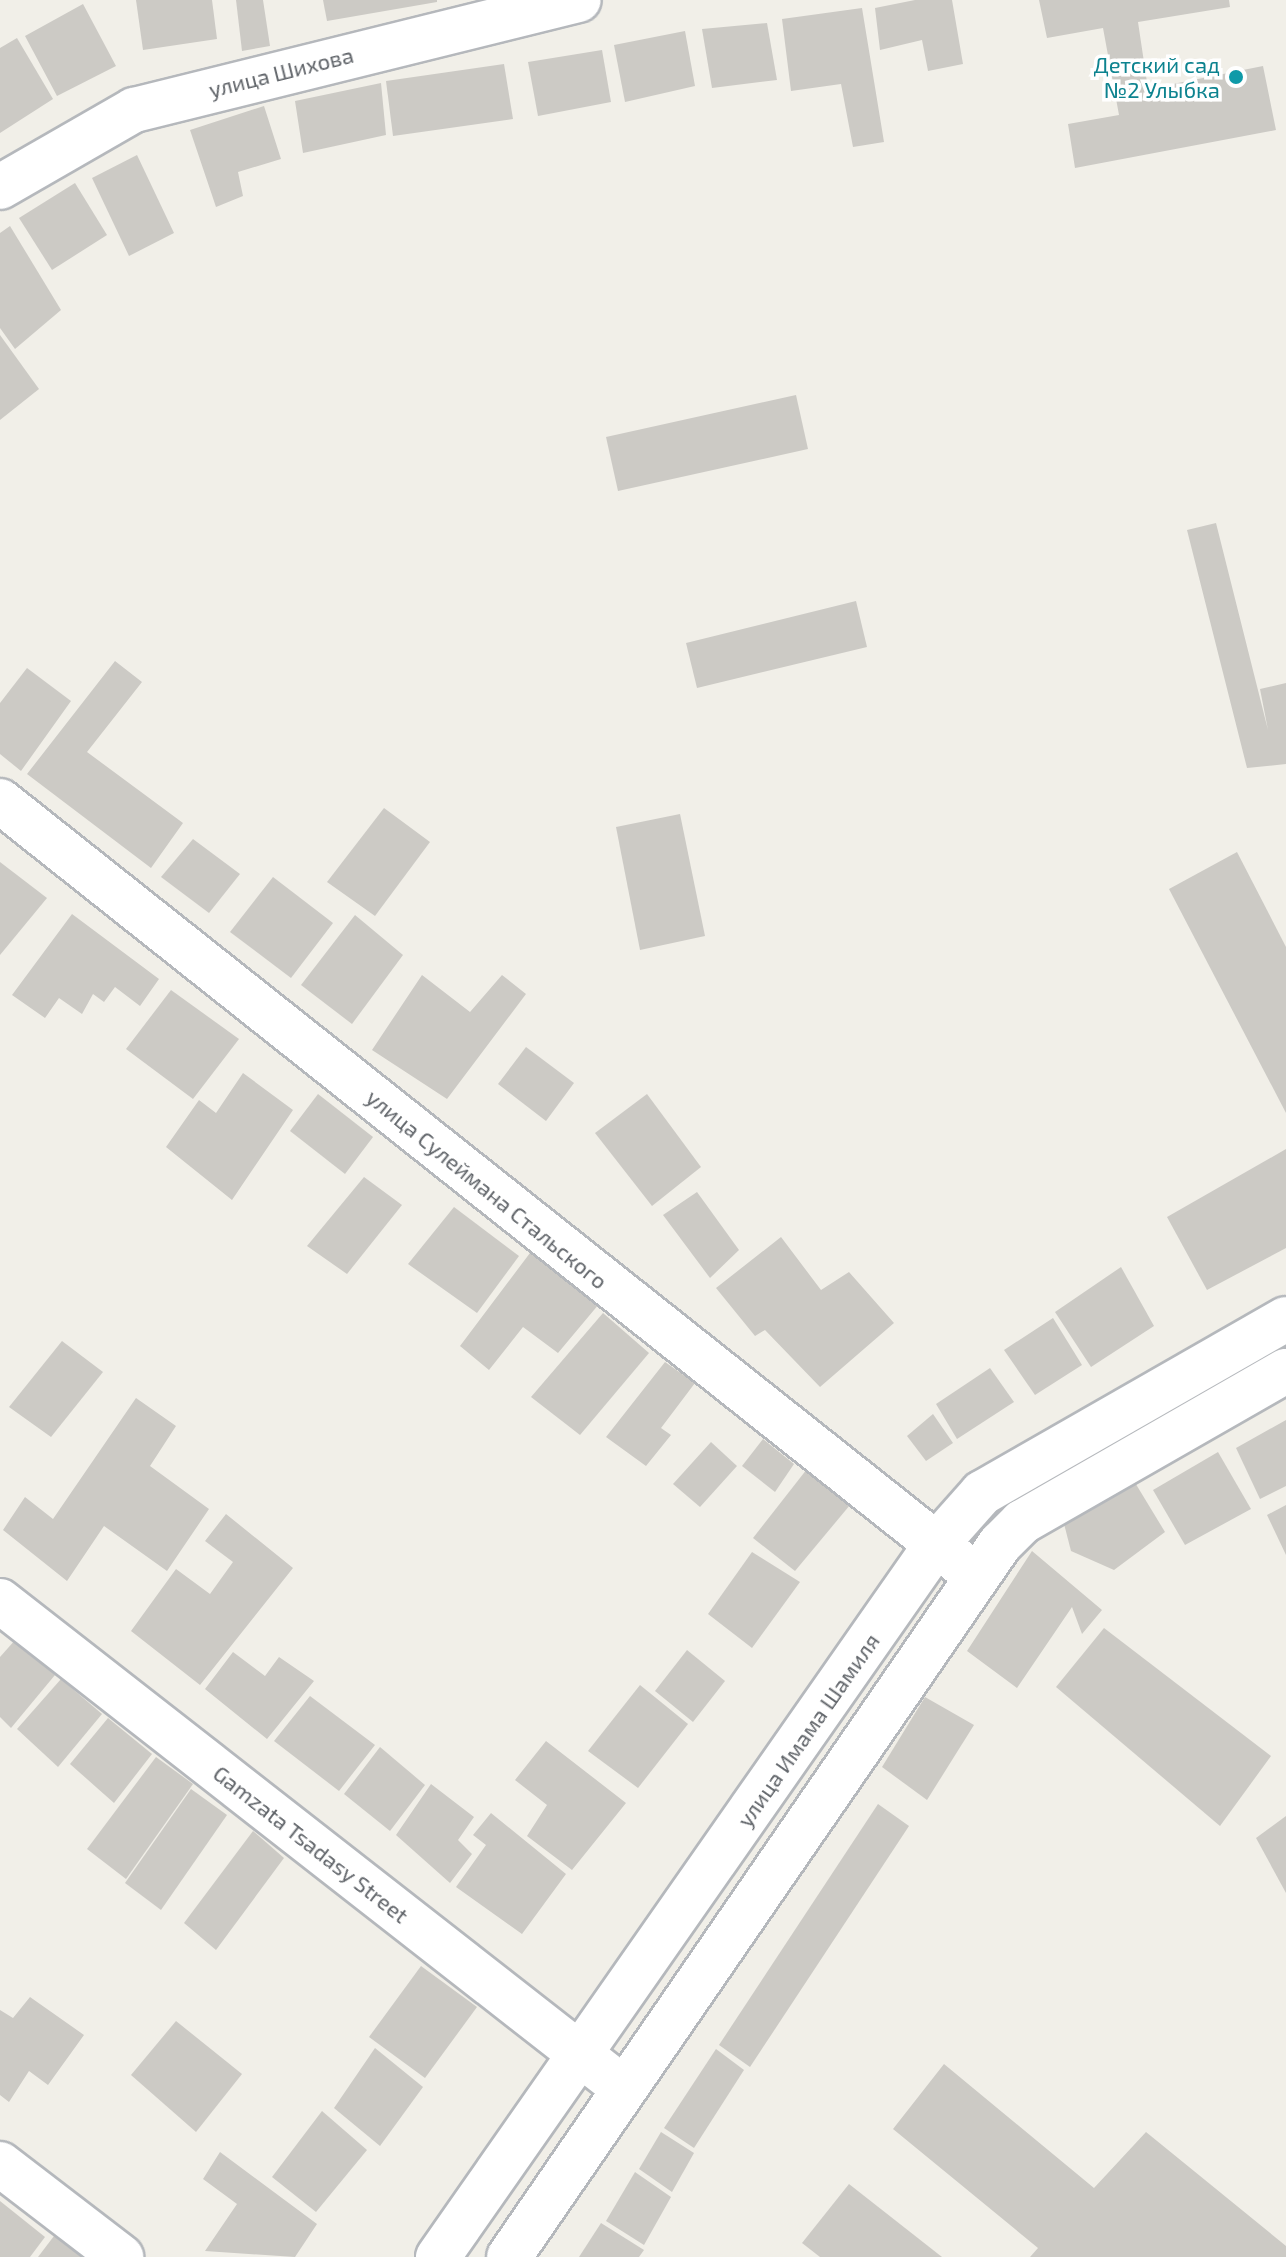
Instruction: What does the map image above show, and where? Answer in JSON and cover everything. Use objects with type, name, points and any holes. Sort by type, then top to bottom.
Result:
[{"type":"street","name":"улица Шихова","points":[[0,187],[134,110],[554,2]]},
{"type":"street","name":"улица Сулеймана Стальского","points":[[0,801],[975,1575]]},
{"type":"street","name":"улица Имама Шамиля","points":[[438,2257],[935,1546],[982,1493],[1286,1319]]},
{"type":"street","points":[[509,2257],[622,2087],[975,1575],[1022,1522],[1286,1371]]},
{"type":"street","name":"Gamzata Tsadasy Street","points":[[0,1601],[622,2087]]},
{"type":"street","points":[[0,2164],[121,2257]]},
{"type":"building","points":[[136,0],[212,0],[217,39],[143,50]]},
{"type":"building","points":[[236,0],[263,0],[270,46],[242,51]]},
{"type":"building","points":[[323,0],[437,0],[437,2],[327,21]]},
{"type":"building","points":[[915,0],[952,0],[963,64],[928,71],[922,40],[880,50],[875,8]]},
{"type":"building","name":"Детский сад №2 Улыбка","points":[[1039,0],[1229,0],[1230,7],[1138,22],[1148,89],[1263,66],[1276,130],[1075,168],[1068,124],[1119,115],[1103,28],[1047,38]]},
{"type":"building","points":[[83,4],[116,66],[57,96],[25,36]]},
{"type":"building","points":[[862,8],[884,142],[853,147],[841,84],[791,91],[782,19]]},
{"type":"building","points":[[767,23],[777,80],[712,88],[702,29]]},
{"type":"building","points":[[685,31],[695,86],[625,102],[614,45]]},
{"type":"building","points":[[17,38],[53,99],[0,133],[0,48]]},
{"type":"building","points":[[602,50],[611,102],[538,116],[528,62]]},
{"type":"building","points":[[504,64],[513,119],[393,136],[386,81]]},
{"type":"building","points":[[381,83],[386,135],[303,153],[295,101]]},
{"type":"building","points":[[264,106],[281,159],[238,172],[243,196],[216,207],[190,130]]},
{"type":"building","points":[[137,155],[174,233],[129,256],[92,178]]},
{"type":"building","points":[[75,183],[107,235],[52,270],[19,218]]},
{"type":"building","points":[[10,226],[61,310],[15,349],[0,328],[0,233]]},
{"type":"building","points":[[0,335],[39,389],[0,420]]},
{"type":"building","points":[[796,395],[808,449],[618,491],[606,437]]},
{"type":"building","points":[[1216,523],[1268,730],[1260,689],[1286,683],[1286,764],[1247,768],[1187,530]]},
{"type":"building","points":[[856,601],[867,647],[697,688],[686,643]]},
{"type":"building","points":[[115,661],[142,682],[87,752],[183,823],[151,868],[27,774]]},
{"type":"building","points":[[27,668],[71,701],[21,771],[0,754],[0,703]]},
{"type":"building","points":[[384,808],[430,842],[375,916],[327,882]]},
{"type":"building","points":[[680,814],[705,936],[640,950],[616,827]]},
{"type":"building","points":[[193,839],[240,874],[209,913],[161,877]]},
{"type":"building","points":[[1237,852],[1286,947],[1286,1113],[1169,889]]},
{"type":"building","points":[[0,862],[47,898],[0,955]]},
{"type":"building","points":[[273,877],[333,923],[291,978],[230,932]]},
{"type":"building","points":[[72,914],[159,979],[140,1006],[115,987],[104,1002],[93,994],[82,1014],[59,998],[45,1018],[12,995]]},
{"type":"building","points":[[355,915],[403,955],[352,1024],[301,985]]},
{"type":"building","points":[[422,975],[470,1012],[502,975],[526,994],[447,1099],[372,1050]]},
{"type":"building","points":[[171,990],[239,1039],[193,1099],[126,1049]]},
{"type":"building","points":[[526,1047],[574,1083],[546,1121],[498,1084]]},
{"type":"building","points":[[243,1073],[293,1110],[232,1200],[166,1147],[199,1100],[216,1113]]},
{"type":"building","points":[[318,1094],[373,1137],[345,1174],[290,1131]]},
{"type":"building","points":[[647,1094],[701,1167],[652,1206],[595,1133]]},
{"type":"building","points":[[1286,1149],[1286,1248],[1207,1290],[1167,1217]]},
{"type":"building","points":[[364,1177],[402,1205],[347,1274],[307,1246]]},
{"type":"building","points":[[697,1192],[739,1250],[710,1278],[663,1215]]},
{"type":"building","points":[[454,1207],[519,1256],[477,1313],[408,1264]]},
{"type":"building","points":[[781,1237],[821,1290],[849,1272],[894,1323],[820,1387],[765,1330],[755,1336],[716,1288]]},
{"type":"building","points":[[530,1253],[599,1304],[558,1353],[523,1327],[489,1370],[460,1346]]},
{"type":"building","points":[[1121,1267],[1154,1326],[1091,1367],[1055,1312]]},
{"type":"building","points":[[603,1313],[649,1353],[580,1435],[531,1397]]},
{"type":"building","points":[[1053,1318],[1082,1365],[1035,1395],[1004,1350]]},
{"type":"building","points":[[62,1341],[103,1372],[51,1437],[9,1407]]},
{"type":"building","points":[[665,1362],[695,1383],[661,1428],[671,1435],[646,1466],[606,1437]]},
{"type":"building","points":[[990,1368],[1014,1402],[957,1439],[936,1404]]},
{"type":"building","points":[[136,1398],[176,1426],[150,1466],[209,1509],[167,1571],[104,1526],[67,1581],[3,1530],[25,1497],[53,1519]]},
{"type":"building","points":[[933,1414],[953,1443],[926,1461],[907,1436]]},
{"type":"building","points":[[1286,1420],[1286,1486],[1260,1499],[1236,1448]]},
{"type":"building","points":[[763,1439],[794,1464],[775,1492],[742,1466]]},
{"type":"building","points":[[711,1442],[737,1466],[700,1507],[673,1484]]},
{"type":"building","points":[[1218,1452],[1251,1509],[1185,1545],[1153,1490]]},
{"type":"building","points":[[807,1469],[850,1505],[795,1571],[753,1538]]},
{"type":"building","points":[[1134,1481],[1165,1532],[1114,1570],[1071,1551],[1062,1516]]},
{"type":"building","points":[[1286,1505],[1286,1555],[1267,1515]]},
{"type":"building","points":[[226,1514],[293,1568],[200,1685],[131,1631],[176,1569],[210,1594],[233,1562],[205,1541]]},
{"type":"building","points":[[1032,1551],[1102,1610],[1082,1634],[1072,1607],[1017,1688],[967,1651]]},
{"type":"building","points":[[752,1552],[800,1582],[752,1648],[708,1614]]},
{"type":"building","points":[[1104,1628],[1271,1756],[1220,1826],[1056,1687]]},
{"type":"building","points":[[16,1639],[55,1675],[11,1728],[0,1717],[0,1657]]},
{"type":"building","points":[[687,1650],[725,1681],[693,1722],[655,1691]]},
{"type":"building","points":[[233,1652],[265,1676],[279,1657],[314,1681],[267,1739],[205,1689]]},
{"type":"building","points":[[61,1679],[102,1714],[58,1767],[17,1729]]},
{"type":"building","points":[[640,1685],[688,1724],[638,1788],[588,1751]]},
{"type":"building","points":[[310,1696],[375,1745],[339,1791],[274,1741]]},
{"type":"building","points":[[925,1697],[974,1725],[927,1800],[882,1767]]},
{"type":"building","points":[[108,1718],[152,1754],[114,1803],[70,1764]]},
{"type":"building","points":[[546,1741],[626,1803],[572,1870],[527,1836],[547,1805],[515,1780]]},
{"type":"building","points":[[380,1747],[425,1785],[390,1831],[344,1794]]},
{"type":"building","points":[[156,1757],[193,1784],[126,1879],[87,1849]]},
{"type":"building","points":[[431,1784],[474,1817],[458,1840],[472,1854],[450,1883],[396,1835]]},
{"type":"building","points":[[191,1789],[227,1815],[161,1910],[125,1883]]},
{"type":"building","points":[[878,1804],[909,1826],[750,2067],[719,2045]]},
{"type":"building","points":[[491,1813],[566,1874],[522,1934],[456,1887],[486,1845],[473,1835]]},
{"type":"building","points":[[1286,1816],[1286,1893],[1256,1838]]},
{"type":"building","points":[[253,1831],[284,1858],[216,1950],[184,1923]]},
{"type":"building","points":[[421,1966],[477,2007],[425,2078],[369,2037]]},
{"type":"building","points":[[30,1997],[84,2035],[48,2085],[29,2071],[9,2102],[0,2095],[0,2010],[13,2018]]},
{"type":"building","points":[[176,2021],[242,2074],[196,2132],[131,2075]]},
{"type":"building","points":[[375,2048],[423,2087],[380,2146],[334,2108]]},
{"type":"building","points":[[716,2049],[744,2070],[694,2148],[664,2128]]},
{"type":"building","points":[[944,2064],[1094,2188],[1146,2132],[1286,2246],[1286,2257],[1030,2257],[1038,2248],[893,2129]]},
{"type":"building","points":[[322,2111],[367,2150],[316,2212],[272,2177]]},
{"type":"building","points":[[661,2132],[694,2153],[672,2192],[639,2169]]},
{"type":"building","points":[[220,2152],[317,2224],[295,2257],[205,2251],[237,2204],[203,2179]]},
{"type":"building","points":[[635,2172],[671,2197],[644,2245],[606,2221]]},
{"type":"building","points":[[849,2184],[942,2257],[820,2257],[802,2243]]},
{"type":"building","points":[[0,2201],[45,2237],[30,2257],[0,2257]]},
{"type":"building","points":[[601,2223],[644,2250],[639,2257],[579,2257]]},
{"type":"building","points":[[54,2236],[84,2257],[38,2257]]},
{"type":"place","name":"Детский сад №2 Улыбка","points":[[1236,77]]}]
